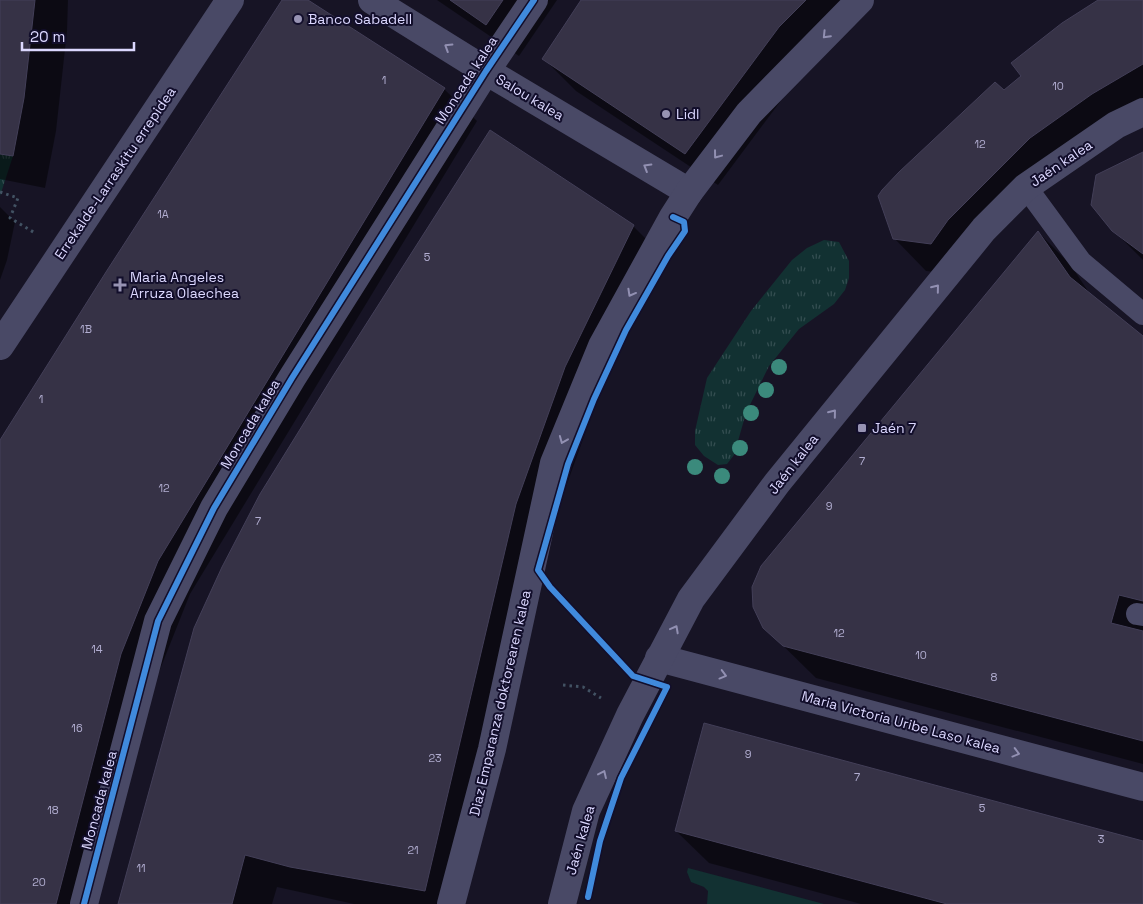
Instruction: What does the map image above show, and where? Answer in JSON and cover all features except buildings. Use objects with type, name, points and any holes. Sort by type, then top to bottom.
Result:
[{"type":"street","name":"Errekalde-Larraskitu errepidea","points":[[0,346],[230,0]]},
{"type":"street","name":"Salou kalea","points":[[372,0],[486,71],[689,192]]},
{"type":"street","name":"Moncada kalea","points":[[84,904],[158,621],[214,508],[292,378],[486,71],[534,0]]},
{"type":"street","name":"Diaz Emparanza doktorearen kalea","points":[[451,904],[492,749],[554,464],[602,346],[673,217],[689,192],[749,113],[860,0]]},
{"type":"street","name":"Jaén kalea","points":[[562,904],[586,812],[630,715],[659,658],[691,600],[777,482],[984,229],[1026,187],[1116,125],[1143,112]]},
{"type":"street","name":"Maria Victoria Uribe Laso kalea","points":[[659,658],[1143,787]]},
{"type":"lane","points":[[1026,187],[1081,262],[1143,314]]},
{"type":"path","points":[[0,192],[18,198],[10,218],[64,250]]},
{"type":"path","points":[[564,685],[583,687]]},
{"type":"green space","points":[[0,154],[13,156],[0,196]]},
{"type":"green space","points":[[824,240],[839,242],[849,261],[849,278],[845,290],[834,304],[799,329],[769,366],[746,413],[734,455],[727,464],[718,465],[704,456],[695,445],[695,431],[707,378],[751,311],[792,260],[807,248]]},
{"type":"green space","points":[[688,868],[824,904],[707,904],[708,891],[704,887],[691,882],[687,872]]},
{"type":"cycle path","points":[[84,904],[158,621],[214,508],[292,378],[486,71],[534,0]]},
{"type":"cycle path","points":[[588,897],[600,841],[621,778],[667,687],[633,676],[550,587],[538,570],[568,464],[594,399],[626,330],[668,256],[685,231],[684,222],[673,217]]},
{"type":"place","name":"Banco Sabadell","points":[[298,19]]},
{"type":"place","name":"Lidl","points":[[666,114]]},
{"type":"place","name":"Maria Angeles Arruza Olaechea","points":[[120,285]]},
{"type":"place","name":"Jaén 7","points":[[862,428]]}]
